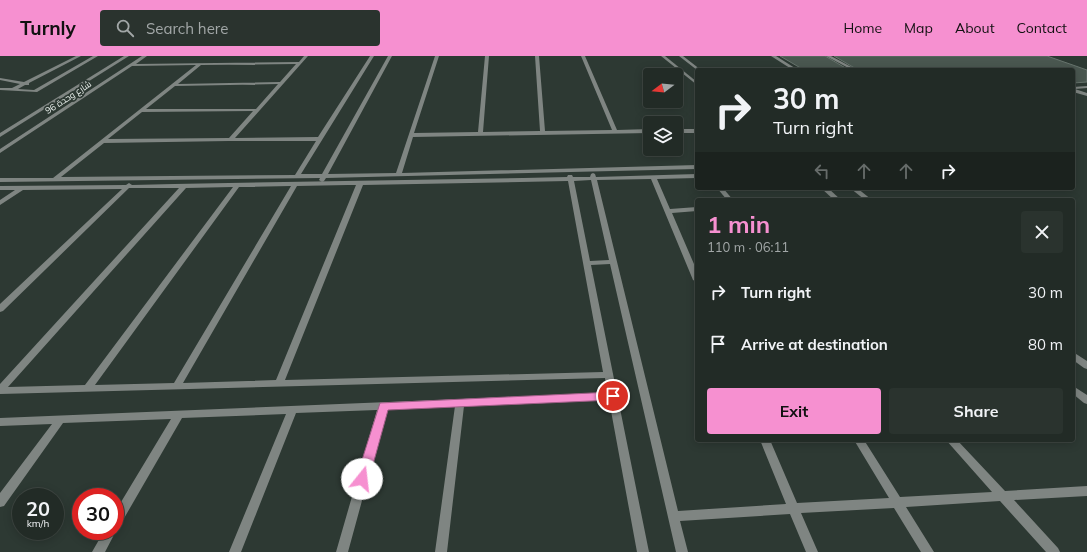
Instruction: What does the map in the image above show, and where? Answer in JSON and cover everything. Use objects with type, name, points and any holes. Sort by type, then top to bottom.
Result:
[{"type":"street","points":[[10,91],[79,56]]},
{"type":"street","points":[[0,89],[31,92],[96,56]]},
{"type":"street","name":"شارع وحدة 96","points":[[0,135],[127,56]]},
{"type":"street","name":"شارع وحدة 96","points":[[0,151],[145,56]]},
{"type":"street","points":[[230,140],[306,56]]},
{"type":"street","points":[[297,176],[372,56]]},
{"type":"street","points":[[320,184],[390,56]]},
{"type":"street","points":[[398,175],[437,56]]},
{"type":"street","points":[[480,134],[486,56]]},
{"type":"street","points":[[537,56],[543,133]]},
{"type":"street","points":[[583,56],[615,132]]},
{"type":"street","points":[[663,56],[695,82]]},
{"type":"street","points":[[681,56],[696,68]]},
{"type":"street","points":[[773,56],[793,68]]},
{"type":"street","points":[[828,56],[851,68]]},
{"type":"street","points":[[131,66],[299,63]]},
{"type":"street","points":[[55,179],[199,65]]},
{"type":"street","points":[[0,79],[26,84],[46,85]]},
{"type":"street","points":[[87,81],[108,80]]},
{"type":"street","points":[[173,85],[281,83]]},
{"type":"street","points":[[1075,89],[1087,87]]},
{"type":"street","points":[[1075,90],[1087,95]]},
{"type":"street","points":[[140,111],[257,110]]},
{"type":"street","points":[[412,135],[643,131]]},
{"type":"street","points":[[683,131],[695,131]]},
{"type":"street","points":[[103,141],[320,140]]},
{"type":"street","points":[[0,188],[360,184],[593,175],[695,167]]},
{"type":"street","points":[[0,180],[398,175],[570,176]]},
{"type":"street","points":[[593,175],[653,177],[695,176]]},
{"type":"street","points":[[593,175],[682,552]]},
{"type":"street","points":[[570,176],[643,552]]},
{"type":"street","points":[[653,177],[695,275]]},
{"type":"street","points":[[0,309],[137,178]]},
{"type":"street","points":[[279,384],[360,184]]},
{"type":"street","points":[[176,386],[295,185]]},
{"type":"street","points":[[0,390],[184,186]]},
{"type":"street","points":[[87,389],[237,186]]},
{"type":"street","points":[[0,203],[21,188]]},
{"type":"street","points":[[722,190],[728,198]]},
{"type":"street","points":[[826,190],[836,198]]},
{"type":"street","points":[[856,190],[866,198]]},
{"type":"street","points":[[668,211],[695,209]]},
{"type":"street","points":[[588,263],[613,262]]},
{"type":"street","points":[[1075,357],[1087,366]]},
{"type":"street","points":[[0,390],[609,376]]},
{"type":"street","points":[[1075,391],[1087,400]]},
{"type":"street","points":[[0,422],[613,396]]},
{"type":"street","points":[[441,552],[460,403]]},
{"type":"street","points":[[342,552],[384,406]]},
{"type":"street","points":[[235,552],[293,410]]},
{"type":"street","points":[[124,508],[179,414]]},
{"type":"street","points":[[0,502],[61,420]]},
{"type":"street","points":[[766,442],[812,552]]},
{"type":"street","points":[[860,442],[928,552]]},
{"type":"street","points":[[953,442],[1054,552]]},
{"type":"street","points":[[674,516],[1087,491]]},
{"type":"street","points":[[98,552],[105,540]]},
{"type":"building","points":[[780,56],[825,56],[846,68],[801,68]]},
{"type":"building","points":[[834,56],[1047,56],[1087,70],[1087,82],[1075,83],[1075,68],[855,68]]},
{"type":"route","points":[[362,479],[384,406],[613,396]]}]
